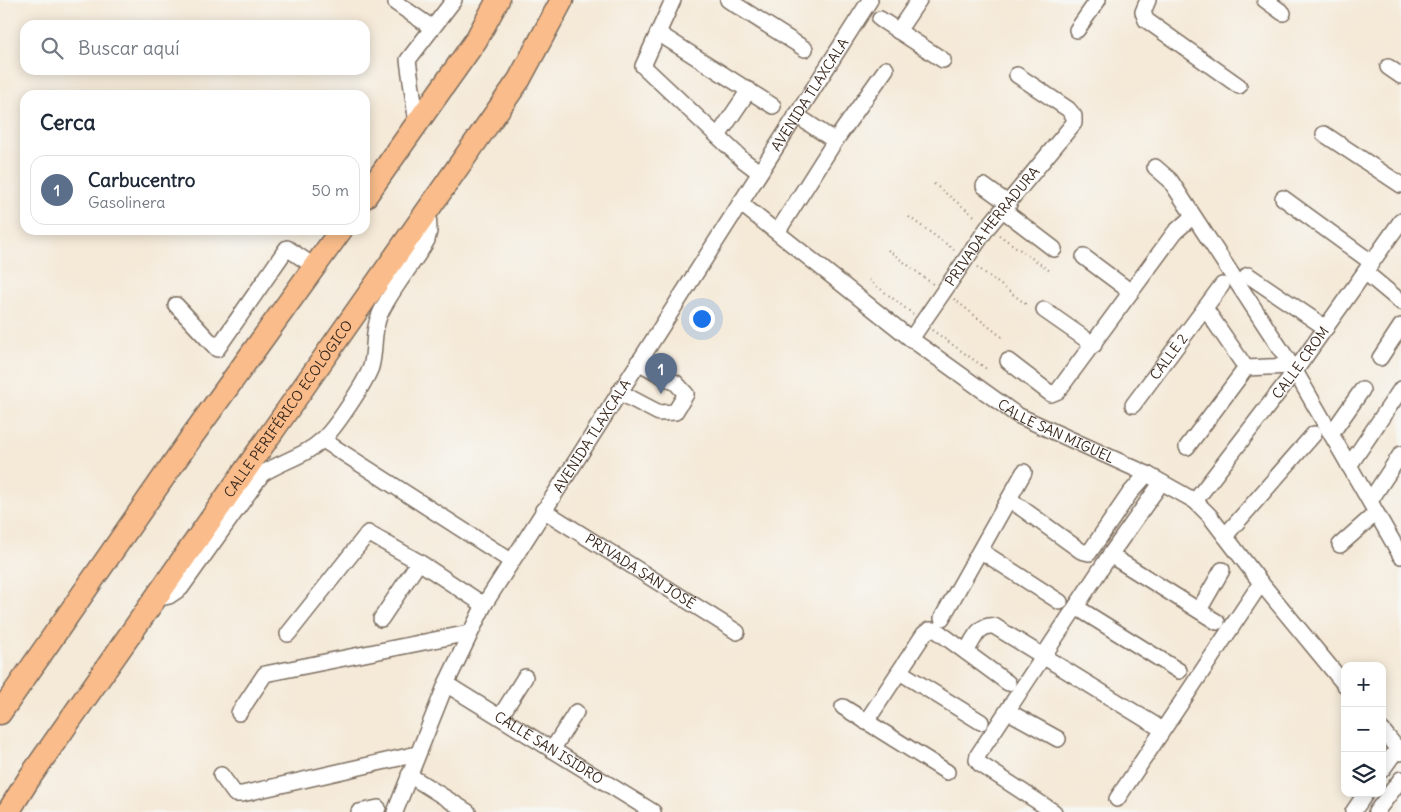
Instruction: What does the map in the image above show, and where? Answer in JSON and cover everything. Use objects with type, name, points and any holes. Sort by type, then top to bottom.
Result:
[{"type":"highway","points":[[370,190],[476,40],[498,0]]},
{"type":"highway","name":"CALLE PERIFÉRICO ECOLÓGICO","points":[[8,812],[30,777],[519,80],[562,0]]},
{"type":"highway","points":[[0,713],[193,435],[337,235]]},
{"type":"street","points":[[417,124],[408,60],[431,27],[454,0]]},
{"type":"street","points":[[672,0],[644,66],[743,160],[759,172]]},
{"type":"street","points":[[728,0],[805,49]]},
{"type":"street","points":[[898,32],[919,0]]},
{"type":"street","points":[[1077,30],[1098,0]]},
{"type":"street","points":[[1265,0],[1283,13]]},
{"type":"street","name":"AVENIDA TLAXCALA","points":[[395,812],[409,775],[411,756],[446,684],[478,602],[511,561],[759,172],[802,119],[866,1]]},
{"type":"street","points":[[396,3],[431,27]]},
{"type":"street","points":[[1146,6],[1146,20],[1239,86]]},
{"type":"street","points":[[880,19],[942,60]]},
{"type":"street","points":[[658,33],[773,106]]},
{"type":"street","points":[[1388,67],[1401,76]]},
{"type":"street","points":[[778,232],[835,141],[886,69]]},
{"type":"street","name":"PRIVADA HERRADURA","points":[[910,339],[966,259],[1074,123],[1074,116],[1068,109],[1017,75]]},
{"type":"street","points":[[718,136],[749,90]]},
{"type":"street","points":[[802,119],[835,141]]},
{"type":"street","points":[[1324,134],[1401,184]]},
{"type":"street","points":[[1155,167],[1170,180],[1293,368],[1401,556]]},
{"type":"street","points":[[984,186],[1054,249]]},
{"type":"street","points":[[1283,198],[1368,267],[1401,302]]},
{"type":"street","name":"CALLE SAN MIGUEL","points":[[740,203],[910,339],[1017,415],[1147,474],[1195,501],[1341,680]]},
{"type":"street","points":[[156,599],[169,596],[181,588],[262,474],[278,463],[299,456],[323,440],[360,390],[371,367],[377,321],[427,240],[429,231],[428,210]]},
{"type":"street","points":[[1008,361],[1051,394],[1058,391],[1094,345],[1174,232],[1193,216]]},
{"type":"street","name":"CALLE CROM","points":[[1195,501],[1293,368],[1326,328],[1401,221]]},
{"type":"street","points":[[176,305],[217,349],[287,248],[315,267]]},
{"type":"street","points":[[1084,257],[1131,292]]},
{"type":"street","points":[[1248,275],[1326,328]]},
{"type":"street","name":"CALLE 2","points":[[1133,405],[1222,285]]},
{"type":"street","points":[[1205,308],[1246,368]]},
{"type":"street","points":[[1044,310],[1094,345]]},
{"type":"street","points":[[1380,358],[1401,326]]},
{"type":"street","points":[[619,392],[659,413],[675,412],[686,394],[676,383],[638,362]]},
{"type":"street","points":[[1246,368],[1293,368]]},
{"type":"street","points":[[1187,447],[1246,368]]},
{"type":"street","points":[[1349,466],[1401,389]]},
{"type":"street","points":[[1331,434],[1362,390]]},
{"type":"street","points":[[1225,536],[1314,434]]},
{"type":"street","points":[[323,440],[511,561]]},
{"type":"street","points":[[1340,545],[1373,507],[1401,454]]},
{"type":"street","points":[[866,722],[924,634],[939,624],[1024,472]]},
{"type":"street","points":[[1009,499],[1081,551],[1089,553],[1130,492],[1147,474]]},
{"type":"street","points":[[1054,812],[977,760],[1110,555],[1161,482]]},
{"type":"street","name":"PRIVADA SAN JOSÉ","points":[[543,510],[737,632]]},
{"type":"street","points":[[288,634],[368,533],[419,562],[478,602]]},
{"type":"street","points":[[981,551],[1060,602]]},
{"type":"street","points":[[1110,555],[1218,622]]},
{"type":"street","points":[[381,619],[419,562]]},
{"type":"street","points":[[1199,610],[1222,570]]},
{"type":"street","points":[[1117,799],[1261,583]]},
{"type":"street","points":[[1076,607],[1179,671]]},
{"type":"street","points":[[939,624],[966,652],[1008,683]]},
{"type":"street","points":[[966,652],[980,629],[987,625],[994,626],[1156,725]]},
{"type":"street","points":[[239,713],[265,674],[464,634]]},
{"type":"street","points":[[900,672],[981,722]]},
{"type":"street","points":[[500,717],[525,678]]},
{"type":"street","name":"CALLE SAN ISIDRO","points":[[446,684],[653,812]]},
{"type":"street","points":[[843,707],[947,772]]},
{"type":"street","points":[[552,750],[576,712]]},
{"type":"street","points":[[1009,712],[1058,739]]},
{"type":"street","points":[[1386,735],[1399,750],[1386,765]]},
{"type":"street","points":[[221,775],[231,791],[235,794],[242,794],[411,756]]},
{"type":"street","points":[[409,775],[468,812]]},
{"type":"street","points":[[1376,812],[1401,779]]},
{"type":"street","points":[[1353,812],[1363,797]]},
{"type":"street","points":[[359,812],[378,808]]},
{"type":"path","points":[[909,216],[1027,305]]},
{"type":"path","points":[[888,250],[1003,338]]},
{"type":"path","points":[[869,280],[988,370]]},
{"type":"place","name":"Carbucentro","points":[[661,394]]}]
